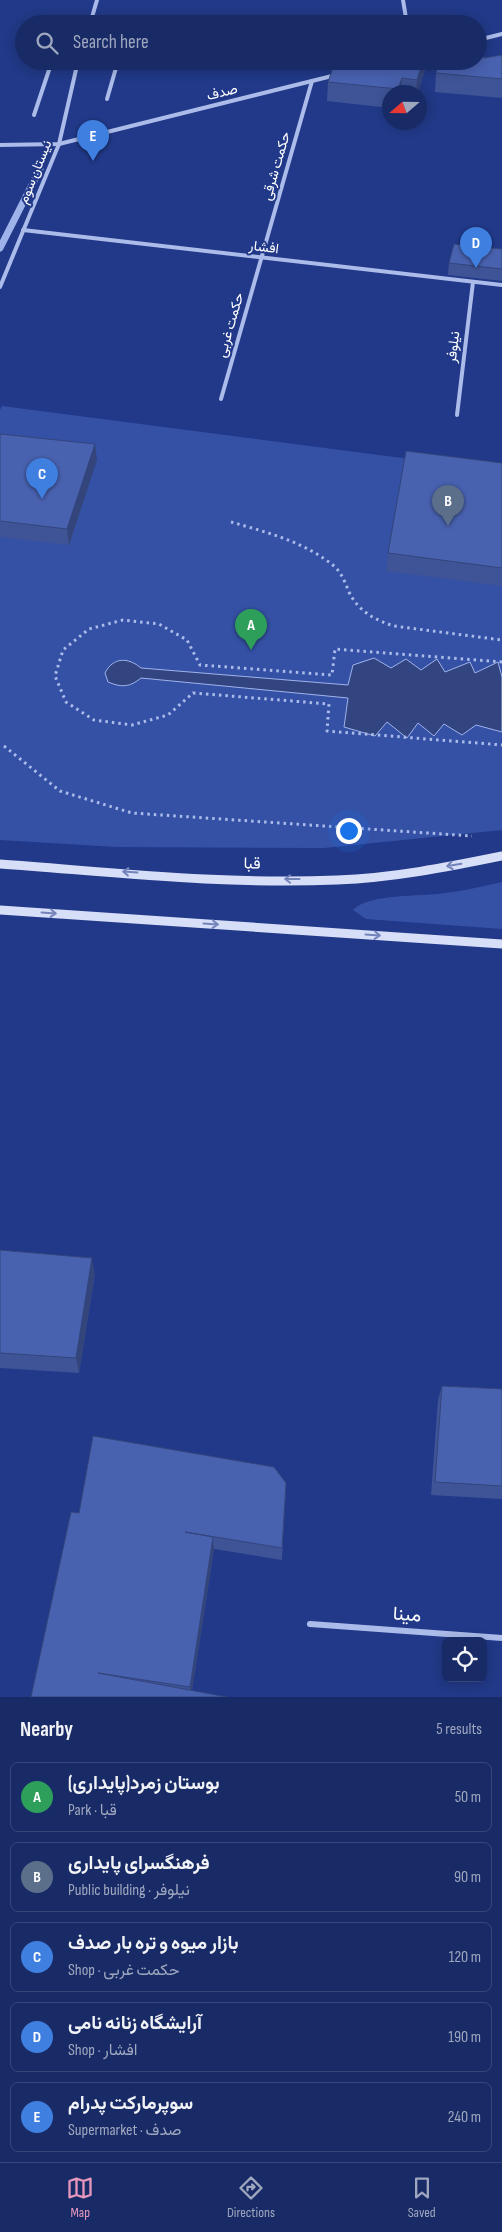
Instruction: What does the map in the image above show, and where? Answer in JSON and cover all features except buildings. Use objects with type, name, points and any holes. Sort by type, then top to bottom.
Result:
[{"type":"street","points":[[93,15],[97,0]]},
{"type":"street","points":[[403,0],[406,15]]},
{"type":"street","points":[[487,38],[502,34]]},
{"type":"street","points":[[34,116],[49,70]]},
{"type":"street","name":"نیستان سوم","points":[[0,287],[59,144],[76,70]]},
{"type":"street","points":[[107,99],[115,70]]},
{"type":"street","name":"صدف","points":[[0,144],[59,144],[338,74]]},
{"type":"street","name":"حکمت شرقی","points":[[261,258],[312,81]]},
{"type":"street","name":"افشار","points":[[23,230],[502,286]]},
{"type":"street","name":"حکمت غربی","points":[[221,399],[261,258]]},
{"type":"street","name":"نیلوفر","points":[[456,415],[473,282]]},
{"type":"street","name":"قبا","points":[[0,864],[242,879],[338,880],[431,869],[502,856]]},
{"type":"street","points":[[0,910],[502,944]]},
{"type":"street","name":"مینا","points":[[310,1624],[502,1638]]},
{"type":"path","points":[[231,522],[282,539],[335,566],[343,575],[355,604],[367,614],[382,622],[394,626],[502,640]]},
{"type":"path","points":[[502,662],[335,649],[332,675],[200,665],[187,640],[159,624],[123,620],[88,629],[63,650],[55,676],[66,702],[94,720],[132,725],[159,718],[168,715],[193,693],[329,704],[327,731],[502,745]]},
{"type":"path","points":[[4,746],[60,791],[132,813],[475,837]]},
{"type":"shaded area","points":[[2,406],[502,471],[502,830],[324,848],[116,847],[0,840],[0,410]]},
{"type":"shaded area","points":[[374,658],[391,668],[406,659],[421,670],[437,659],[445,672],[470,662],[475,673],[498,662],[502,677],[502,732],[476,725],[462,735],[444,724],[434,736],[418,723],[407,738],[387,722],[375,736],[344,727],[348,698],[141,678],[129,685],[122,686],[108,682],[105,673],[112,664],[121,660],[136,664],[141,668],[348,685],[353,665]]},
{"type":"shaded area","points":[[502,882],[502,929],[366,919],[353,910],[371,901],[383,898],[452,892]]},
{"type":"waterway","points":[[0,248],[40,169]]},
{"type":"place","name":"سوپرمارکت پدرام","points":[[93,161]]},
{"type":"place","name":"آرایشگاه زنانه نامی","points":[[476,268]]},
{"type":"place","name":"بازار میوه و تره بار صدف","points":[[42,499]]},
{"type":"place","name":"فرهنگسرای پایداری","points":[[448,526]]},
{"type":"place","name":"بوستان زمرد(پایداری)","points":[[251,650]]}]
